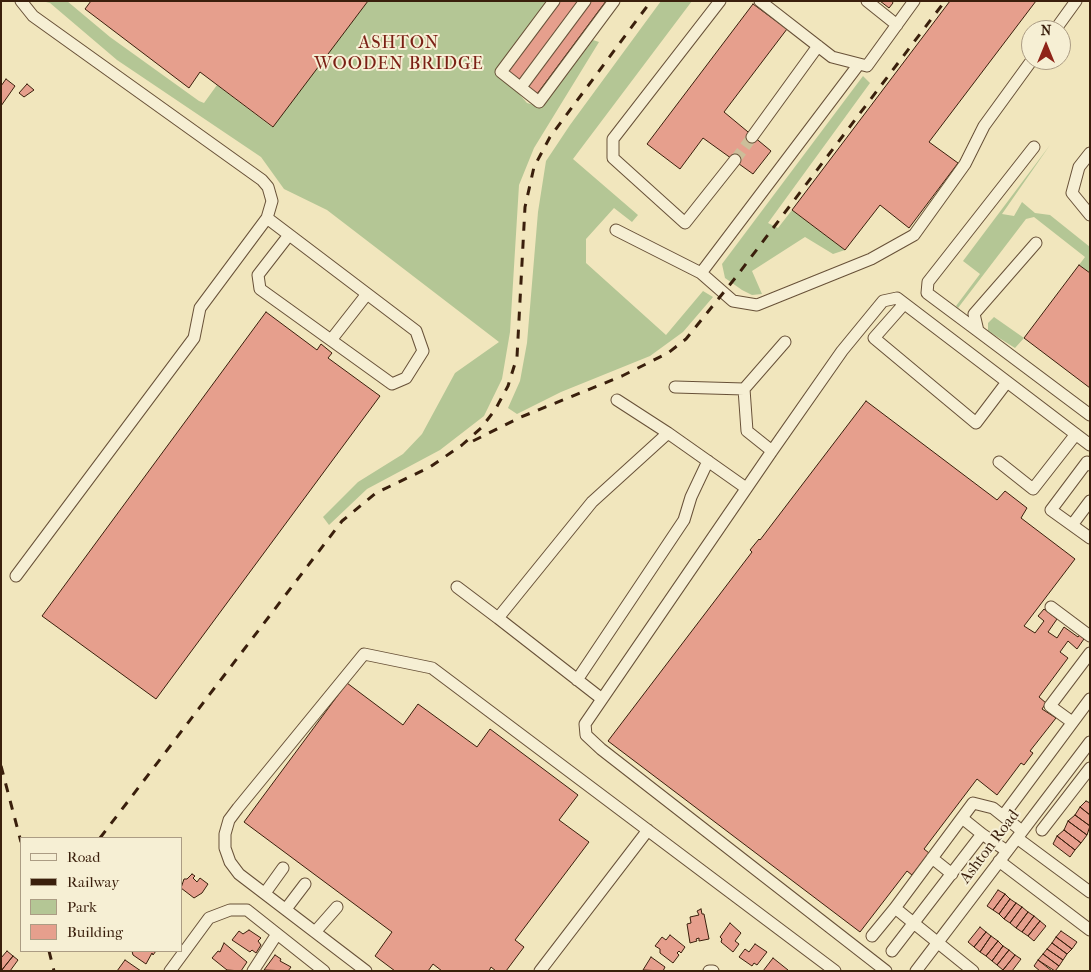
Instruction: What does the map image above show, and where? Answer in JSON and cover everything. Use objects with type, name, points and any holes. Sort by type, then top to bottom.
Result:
[{"type":"street","points":[[16,576],[194,338],[200,308],[267,218],[270,210],[271,194],[262,180],[40,21],[21,1]]},
{"type":"street","points":[[554,1],[501,72],[539,102],[614,1]]},
{"type":"street","points":[[521,87],[584,1]]},
{"type":"street","points":[[720,1],[613,139],[613,158],[685,223],[735,160]]},
{"type":"street","points":[[760,1],[832,57],[866,66],[914,1]]},
{"type":"street","points":[[867,1],[897,25]]},
{"type":"street","points":[[1062,20],[1076,1]]},
{"type":"street","points":[[752,137],[818,46]]},
{"type":"street","points":[[701,273],[859,64]]},
{"type":"street","points":[[616,230],[701,273],[733,301],[757,305],[871,258],[914,235],[965,164],[984,126],[1025,70]]},
{"type":"street","points":[[1034,147],[928,282],[927,293],[1090,415]]},
{"type":"street","points":[[1090,153],[1079,168],[1072,193],[1090,215]]},
{"type":"street","points":[[267,218],[416,331],[423,351],[406,378],[392,384],[260,289],[258,275],[288,235]]},
{"type":"street","points":[[978,331],[974,314],[1036,243]]},
{"type":"street","points":[[330,340],[366,294]]},
{"type":"street","points":[[886,971],[600,749],[586,735],[585,724],[842,351],[882,301],[897,298],[1090,445]]},
{"type":"street","points":[[904,304],[874,338],[976,423],[1007,382]]},
{"type":"street","points":[[772,451],[747,431],[744,389],[785,342]]},
{"type":"street","points":[[675,387],[744,389]]},
{"type":"street","points":[[617,400],[746,488]]},
{"type":"street","points":[[498,618],[592,502],[668,433]]},
{"type":"street","points":[[999,462],[1033,490],[1076,434]]},
{"type":"street","points":[[577,680],[684,520],[691,497],[708,461]]},
{"type":"street","points":[[1090,465],[1086,462],[1051,510],[1090,538]]},
{"type":"street","points":[[1072,525],[1090,501]]},
{"type":"street","points":[[456,588],[498,618],[602,699]]},
{"type":"street","points":[[1051,607],[1090,636]]},
{"type":"street","points":[[1072,722],[1050,706],[1090,653]]},
{"type":"street","points":[[366,971],[239,874],[230,862],[225,848],[225,834],[229,820],[364,654],[432,668],[835,971]]},
{"type":"street","points":[[1003,816],[1090,699]]},
{"type":"street","name":"Ashton Road","points":[[916,971],[1020,834],[1085,758],[1090,742]]},
{"type":"street","points":[[1042,830],[1090,768]]},
{"type":"street","points":[[872,936],[973,803],[993,808],[1020,834],[1090,892]]},
{"type":"street","points":[[962,818],[1007,851]]},
{"type":"street","points":[[540,971],[648,830]]},
{"type":"street","points":[[892,951],[982,834]]},
{"type":"street","points":[[932,858],[952,874]]},
{"type":"street","points":[[999,861],[1090,930]]},
{"type":"street","points":[[265,893],[283,868]]},
{"type":"street","points":[[286,909],[305,884]]},
{"type":"street","points":[[316,932],[337,907]]},
{"type":"street","points":[[895,908],[972,971]]},
{"type":"street","points":[[170,971],[209,918],[230,910],[247,910],[324,971]]},
{"type":"street","points":[[253,971],[278,934]]},
{"type":"green space","points":[[42,1],[67,1],[110,37],[199,101],[204,103],[217,85],[272,127],[368,1],[547,1],[495,72],[508,81],[527,103],[542,107],[593,40],[599,42],[534,148],[519,185],[510,332],[502,379],[484,416],[440,450],[367,489],[329,525],[323,517],[358,482],[403,454],[422,434],[455,373],[499,342],[327,210],[284,189],[261,157],[117,60],[50,3]]},
{"type":"green space","points":[[661,1],[692,1],[573,159],[638,215],[632,222],[614,208],[586,239],[586,263],[666,335],[703,291],[713,297],[683,332],[650,356],[561,392],[517,414],[508,408],[520,381],[527,343],[538,212],[546,161],[570,125]]},
{"type":"green space","points":[[863,76],[870,83],[768,223],[778,228],[792,210],[845,250],[833,254],[805,237],[752,271],[762,294],[752,295],[742,290],[725,278],[722,264]]},
{"type":"green space","points":[[1050,145],[1002,214],[1014,216],[1022,202],[1035,213],[1050,215],[1090,247],[1090,273],[1079,265],[1085,257],[1034,217],[1026,219],[958,308],[956,306],[980,274],[963,261]]},
{"type":"green space","points":[[994,317],[1024,338],[1015,348],[988,331],[988,323]]},
{"type":"building","points":[[91,1],[368,1],[273,127],[200,72],[189,88],[85,9]]},
{"type":"building","points":[[560,1],[578,1],[519,81],[508,72]]},
{"type":"building","points":[[591,1],[606,1],[537,94],[527,87]]},
{"type":"building","points":[[880,1],[892,1],[893,3],[889,8]]},
{"type":"building","points":[[950,1],[1036,1],[929,142],[958,163],[909,228],[880,205],[845,250],[792,210]]},
{"type":"building","points":[[753,4],[787,29],[724,112],[771,151],[753,174],[703,138],[680,169],[647,144]]},
{"type":"building","points":[[6,79],[15,86],[1,106],[1,86]]},
{"type":"building","points":[[27,84],[34,90],[24,97],[19,93]]},
{"type":"building","points":[[1079,265],[1090,273],[1090,388],[1024,338]]},
{"type":"building","points":[[266,312],[317,350],[321,344],[332,353],[328,358],[380,396],[156,699],[42,616]]},
{"type":"building","points":[[866,401],[997,500],[1005,491],[1027,508],[1021,518],[1075,559],[1024,626],[1035,633],[1044,621],[1038,616],[1044,609],[1057,619],[1048,632],[1057,638],[1064,627],[1078,637],[1081,633],[1086,636],[1077,649],[1068,641],[1060,652],[1068,658],[1039,697],[1046,703],[1042,709],[1056,718],[1030,751],[1033,753],[1024,765],[1021,763],[997,795],[977,779],[924,849],[929,853],[912,875],[907,871],[860,932],[608,741],[752,552],[750,550],[760,540]]},
{"type":"building","points":[[347,683],[403,725],[418,704],[477,747],[490,729],[578,795],[559,820],[589,842],[515,940],[524,947],[506,971],[496,971],[491,967],[489,971],[442,971],[433,964],[428,971],[395,971],[375,956],[392,932],[244,822]]},
{"type":"building","points":[[1086,801],[1090,803],[1090,815],[1080,807]]},
{"type":"building","points":[[1080,807],[1090,815],[1090,826],[1075,815]]},
{"type":"building","points":[[1075,815],[1090,826],[1087,835],[1068,821]]},
{"type":"building","points":[[1068,821],[1087,835],[1081,843],[1064,830]]},
{"type":"building","points":[[1064,830],[1081,843],[1075,850],[1057,836]]},
{"type":"building","points":[[1057,836],[1075,850],[1070,857],[1053,844]]},
{"type":"building","points":[[192,874],[197,882],[200,878],[208,884],[202,893],[194,898],[182,889],[184,879],[187,879]]},
{"type":"building","points":[[998,890],[1005,894],[993,910],[987,906]]},
{"type":"building","points":[[1005,894],[1010,899],[999,914],[993,910]]},
{"type":"building","points":[[1010,899],[1016,903],[1004,919],[999,914]]},
{"type":"building","points":[[1016,903],[1022,907],[1010,923],[1004,919]]},
{"type":"building","points":[[1022,907],[1028,912],[1016,928],[1010,923]]},
{"type":"building","points":[[701,909],[702,914],[704,914],[709,939],[699,941],[699,938],[696,939],[697,941],[690,943],[687,924],[691,923],[690,917],[699,915],[697,911]]},
{"type":"building","points":[[1028,912],[1034,916],[1022,932],[1016,928]]},
{"type":"building","points":[[1034,916],[1040,921],[1028,936],[1022,932]]},
{"type":"building","points":[[1040,921],[1046,926],[1034,941],[1028,936]]},
{"type":"building","points":[[730,923],[741,933],[735,941],[739,944],[733,952],[721,942],[722,939],[720,937]]},
{"type":"building","points":[[980,927],[986,932],[974,947],[968,942]]},
{"type":"building","points":[[249,930],[261,938],[258,941],[261,945],[256,953],[252,950],[250,952],[232,940],[239,931],[243,934]]},
{"type":"building","points":[[1061,931],[1077,942],[1072,949],[1056,937]]},
{"type":"building","points":[[986,932],[991,936],[980,952],[974,947]]},
{"type":"building","points":[[670,935],[685,947],[681,953],[679,951],[677,953],[679,955],[673,963],[660,953],[660,949],[655,946],[662,937],[666,940]]},
{"type":"building","points":[[991,936],[998,941],[986,956],[980,952]]},
{"type":"building","points":[[1056,937],[1072,949],[1067,954],[1052,943]]},
{"type":"building","points":[[998,941],[1003,946],[992,961],[986,956]]},
{"type":"building","points":[[224,943],[247,962],[241,971],[227,970],[212,958],[218,951],[220,952]]},
{"type":"building","points":[[1052,943],[1067,954],[1063,960],[1047,949]]},
{"type":"building","points":[[755,944],[767,952],[757,965],[754,963],[752,966],[739,957],[745,949],[749,952]]},
{"type":"building","points":[[1003,946],[1009,950],[997,965],[992,961]]},
{"type":"building","points":[[1047,949],[1063,960],[1059,966],[1043,954]]},
{"type":"building","points":[[1009,950],[1015,955],[1003,970],[997,965]]},
{"type":"building","points":[[7,951],[13,956],[1,971],[1,958]]},
{"type":"building","points":[[132,952],[155,952],[153,955],[152,953],[146,964],[133,955]]},
{"type":"building","points":[[1043,954],[1059,966],[1055,971],[1038,960]]},
{"type":"building","points":[[275,955],[281,959],[280,961],[291,967],[288,971],[264,970]]},
{"type":"building","points":[[1015,955],[1021,959],[1012,971],[1004,971],[1003,970]]},
{"type":"building","points":[[13,956],[18,960],[10,971],[1,971]]},
{"type":"building","points":[[651,957],[665,967],[663,971],[643,970]]},
{"type":"building","points":[[773,958],[788,970],[763,971]]},
{"type":"building","points":[[125,960],[138,969],[141,971],[117,971]]},
{"type":"building","points":[[1038,960],[1052,971],[1040,971],[1034,966]]},
{"type":"tunnel","points":[[735,160],[752,137]]},
{"type":"railway","points":[[101,837],[342,521],[376,493],[430,467],[462,445],[481,428],[495,410],[508,386],[517,357],[525,207],[534,167],[550,137],[651,1]]},
{"type":"railway","points":[[473,441],[521,417],[622,376],[668,353],[686,339],[736,277],[945,1]]},
{"type":"railway","points":[[1,766],[20,838]]},
{"type":"railway","points":[[49,952],[54,971]]},
{"type":"district","name":"ASHTON WOODEN BRIDGE","points":[[399,54]]}]
